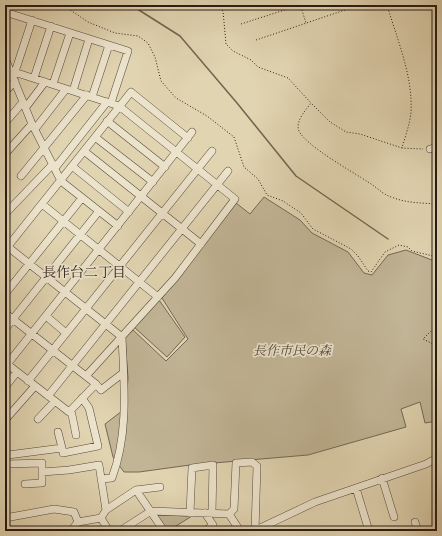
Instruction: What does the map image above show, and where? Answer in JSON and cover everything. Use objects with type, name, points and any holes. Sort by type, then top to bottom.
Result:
[{"type":"street","points":[[5,12],[128,51],[109,102],[54,166],[5,214]]},
{"type":"street","points":[[13,72],[32,20]]},
{"type":"street","points":[[34,78],[51,26]]},
{"type":"street","points":[[53,84],[70,33]]},
{"type":"street","points":[[6,152],[69,90],[89,38]]},
{"type":"street","points":[[21,176],[90,96],[109,44]]},
{"type":"street","points":[[5,60],[13,72],[15,81],[33,126],[61,181],[118,226]]},
{"type":"street","points":[[13,72],[119,106],[235,199],[158,297],[86,376]]},
{"type":"street","points":[[5,92],[15,81]]},
{"type":"street","points":[[5,123],[45,82]]},
{"type":"street","points":[[96,384],[68,412],[28,380],[6,366],[32,334],[46,316],[65,292],[99,249],[153,182],[176,152],[190,135],[131,92],[6,249],[29,264],[65,292],[86,308],[122,337],[124,423],[118,460],[112,478],[101,479]]},
{"type":"street","points":[[107,121],[164,168]]},
{"type":"street","points":[[96,137],[153,182]]},
{"type":"street","points":[[84,151],[200,244]]},
{"type":"street","points":[[28,380],[212,151]]},
{"type":"street","points":[[72,166],[129,212]]},
{"type":"street","points":[[48,396],[228,171]]},
{"type":"street","points":[[5,294],[82,198]]},
{"type":"street","points":[[42,204],[158,297]]},
{"type":"street","points":[[5,329],[99,211]]},
{"type":"street","points":[[5,313],[96,384],[101,390],[123,373]]},
{"type":"street","points":[[46,316],[66,333]]},
{"type":"street","points":[[5,386],[17,372]]},
{"type":"street","points":[[5,420],[35,386]]},
{"type":"street","points":[[58,432],[63,453],[98,446],[89,408],[82,398]]},
{"type":"street","points":[[38,419],[55,401]]},
{"type":"street","points":[[71,410],[76,435]]},
{"type":"street","points":[[25,484],[42,483],[42,463],[8,464],[5,460],[8,455],[62,448]]},
{"type":"street","points":[[120,531],[151,511],[228,514],[234,509],[236,463],[252,462],[257,466],[254,531],[315,502],[426,464],[437,458]]},
{"type":"street","points":[[42,472],[69,470],[98,465],[106,510]]},
{"type":"street","points":[[190,513],[192,468],[214,465],[209,513],[213,526],[205,531]]},
{"type":"street","points":[[382,478],[394,517]]},
{"type":"street","points":[[71,531],[78,522],[101,518],[106,510],[136,490],[160,487]]},
{"type":"street","points":[[356,488],[369,531]]},
{"type":"street","points":[[136,490],[164,531]]},
{"type":"street","points":[[5,518],[54,509],[74,512],[78,522]]},
{"type":"street","points":[[228,514],[240,531]]},
{"type":"street","points":[[101,518],[109,531]]},
{"type":"street","points":[[416,522],[418,531]]},
{"type":"street","points":[[270,524],[274,531]]},
{"type":"path","points":[[63,5],[88,22],[115,33],[138,36],[148,43],[155,57],[161,81],[176,98],[207,116],[234,137],[244,167],[258,179],[267,194],[283,201],[301,213],[313,229],[351,249],[368,271],[371,272],[375,268],[385,252],[399,245],[437,257]]},
{"type":"path","points":[[215,5],[223,11],[226,44],[233,51],[251,60],[258,68],[288,78],[330,122],[342,129],[402,148],[433,148]]},
{"type":"path","points":[[256,40],[345,10],[346,5]]},
{"type":"path","points":[[386,5],[406,68],[411,104],[411,115],[402,148]]},
{"type":"path","points":[[240,24],[297,6],[301,7],[306,24]]},
{"type":"path","points":[[311,103],[300,118],[298,124],[299,131],[314,145],[370,183],[381,193],[396,199],[437,204]]},
{"type":"path","points":[[435,345],[423,339],[437,325]]},
{"type":"green space","name":"長作市民の森","points":[[264,197],[300,220],[312,233],[348,252],[364,273],[372,275],[388,255],[406,250],[437,262],[437,421],[425,423],[420,402],[401,409],[406,427],[308,455],[190,465],[139,472],[124,472],[113,457],[105,424],[126,408],[128,378],[125,338],[133,330],[166,361],[188,339],[162,298],[236,203],[250,214]]},
{"type":"green space","points":[[159,300],[185,337],[167,357],[134,327]]},
{"type":"green space","points":[[156,516],[192,516],[168,531],[165,531]]},
{"type":"waterway","points":[[131,5],[180,36],[296,176],[388,239]]},
{"type":"district","name":"長作台二丁目","points":[[84,272]]}]
